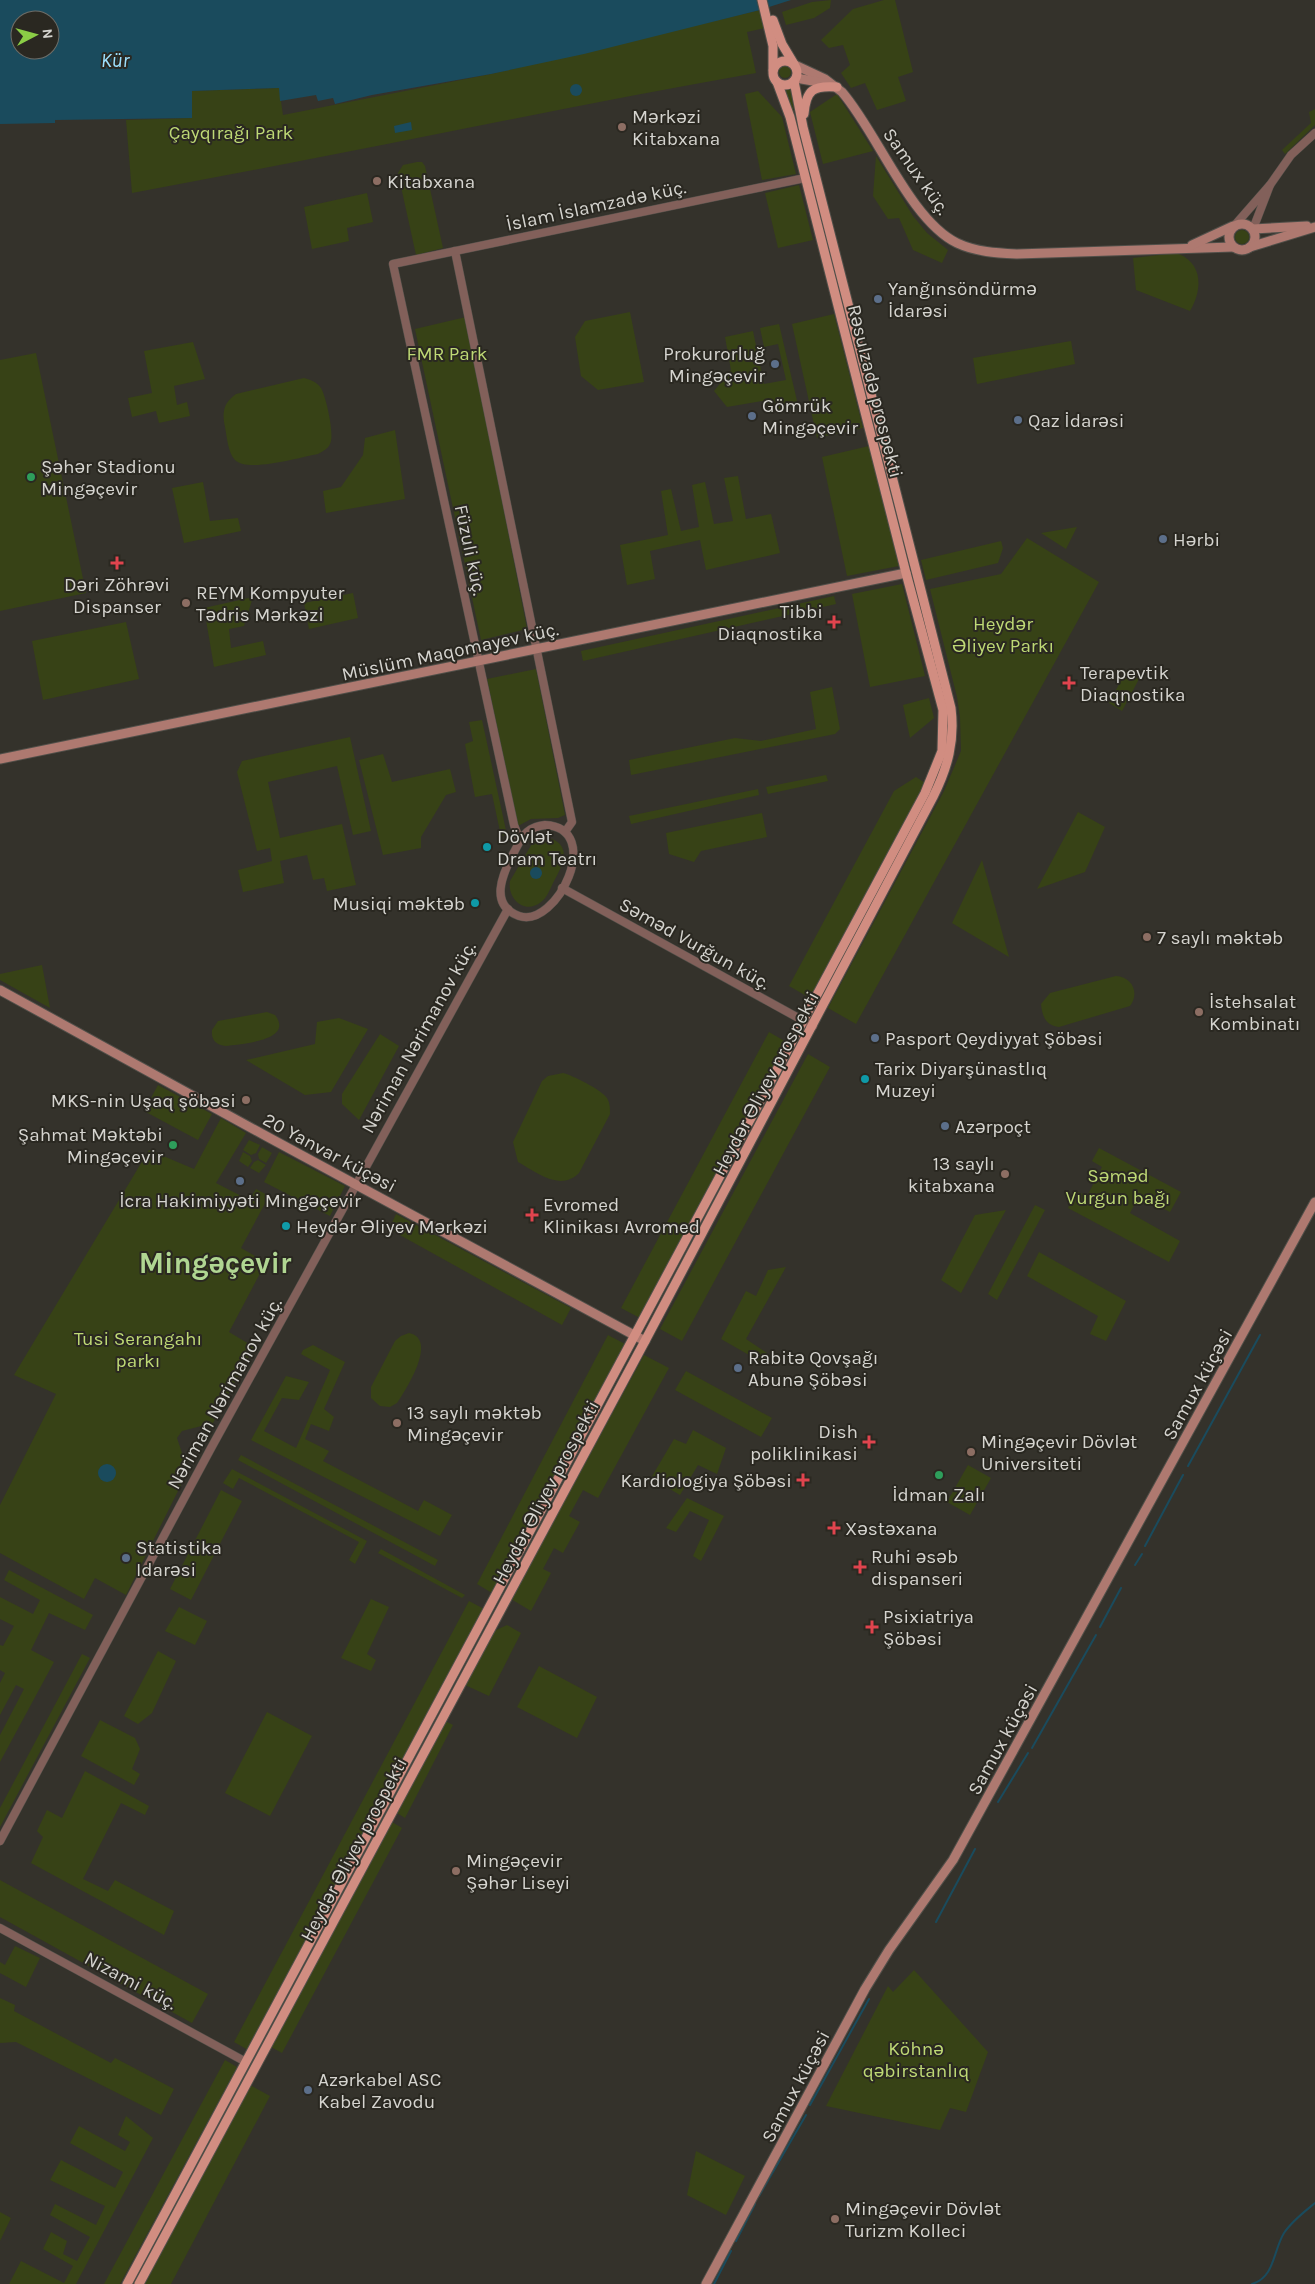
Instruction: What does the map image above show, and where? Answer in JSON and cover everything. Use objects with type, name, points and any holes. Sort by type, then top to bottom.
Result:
[{"type":"main road","points":[[762,0],[772,26],[795,65],[797,71],[795,80]]},
{"type":"main road","points":[[768,0],[772,26],[773,70],[777,82],[787,85],[795,80],[837,87]]},
{"type":"main road","points":[[773,70],[777,63],[784,60],[795,65]]},
{"type":"main road","name":"Samux küç.","points":[[795,65],[816,74],[837,87],[847,97],[920,210],[936,228],[957,243],[984,252],[1007,254],[1233,247]]},
{"type":"main road","name":"Rəsulzadə prospekti","points":[[795,80],[803,127],[947,709]]},
{"type":"main road","name":"Rəsulzadə prospekti","points":[[777,82],[788,109],[906,573],[947,709]]},
{"type":"main road","points":[[803,127],[808,94],[820,87],[837,87]]},
{"type":"main road","points":[[1185,247],[1235,226],[1246,224],[1253,229],[1315,226]]},
{"type":"main road","points":[[1235,226],[1229,236],[1233,247],[1240,250],[1315,226]]},
{"type":"main road","points":[[1250,248],[1255,241],[1253,229]]},
{"type":"main road","name":"Müslüm Maqomayev küç.","points":[[0,759],[906,573]]},
{"type":"main road","name":"Heydər Əliyev prospekti","points":[[127,2284],[935,774],[944,739],[947,709]]},
{"type":"main road","name":"Heydər Əliyev prospekti","points":[[139,2284],[646,1341],[943,776],[952,751],[953,725],[947,709]]},
{"type":"main road","name":"20 Yanvar küçəsi","points":[[0,990],[646,1341]]},
{"type":"main road","name":"Samux küçəsi","points":[[706,2284],[870,1982],[889,1950],[953,1860],[1315,1202]]},
{"type":"street","points":[[1235,226],[1270,185],[1291,155],[1315,133]]},
{"type":"street","name":"İslam İslamzadə küç.","points":[[394,264],[805,178]]},
{"type":"street","points":[[1253,229],[1270,185]]},
{"type":"street","points":[[455,251],[572,822],[565,832]]},
{"type":"street","name":"Füzuli küç.","points":[[394,264],[514,825],[520,840]]},
{"type":"street","points":[[551,825],[565,832],[571,840],[574,856],[562,888],[549,907],[540,914],[520,916],[508,909],[500,896],[501,880],[520,840],[537,827],[551,825]]},
{"type":"street","name":"Səməd Vurğun küç.","points":[[562,888],[813,1026]]},
{"type":"street","name":"Nəriman Nərimanov küç.","points":[[0,1841],[210,1450],[508,909]]},
{"type":"street","name":"Nizami küç.","points":[[0,1928],[246,2062]]},
{"type":"green space","points":[[831,0],[830,8],[814,18],[786,25],[782,12],[812,2]]},
{"type":"green space","points":[[884,0],[895,0],[913,72],[898,77],[906,101],[877,110],[865,83],[851,88],[841,73],[850,65],[843,45],[829,48],[821,40],[853,9]]},
{"type":"green space","name":"Çayqırağı Park","points":[[760,10],[765,28],[747,32],[756,73],[132,193],[126,120],[192,118],[191,91],[279,88],[283,115],[491,74]]},
{"type":"green space","points":[[783,66],[787,66],[791,72],[787,78],[783,78],[779,74],[779,70]]},
{"type":"green space","points":[[792,88],[794,117],[785,89]]},
{"type":"green space","points":[[758,91],[782,117],[796,174],[762,180],[745,94]]},
{"type":"green space","points":[[837,94],[873,151],[823,164],[810,112]]},
{"type":"green space","points":[[1315,109],[1315,125],[1285,154],[1282,150],[1311,123],[1309,112]]},
{"type":"green space","points":[[876,156],[913,216],[927,233],[948,250],[942,263],[913,250],[899,218],[888,219],[873,196]]},
{"type":"green space","points":[[422,162],[425,166],[443,248],[416,255],[398,173],[403,165]]},
{"type":"green space","points":[[799,185],[813,240],[778,248],[765,193]]},
{"type":"green space","points":[[367,193],[373,222],[347,228],[349,241],[312,249],[304,207]]},
{"type":"green space","points":[[1239,230],[1245,230],[1249,237],[1245,244],[1239,244],[1235,240],[1235,234]]},
{"type":"green space","points":[[1176,253],[1185,257],[1191,263],[1198,277],[1197,294],[1190,311],[1136,290],[1133,258]]},
{"type":"green space","points":[[630,312],[644,382],[598,390],[581,376],[575,337],[585,321]]},
{"type":"green space","points":[[834,314],[863,428],[817,438],[792,324]]},
{"type":"green space","name":"FMR Park","points":[[466,317],[527,629],[481,640],[415,329]]},
{"type":"green space","points":[[779,324],[798,405],[765,413],[762,401],[727,407],[714,391],[731,370],[725,337],[753,331],[764,384],[786,380],[778,344],[764,347],[760,328]]},
{"type":"green space","points":[[1071,341],[1075,364],[977,384],[973,358]]},
{"type":"green space","points":[[193,342],[205,379],[174,386],[177,405],[187,402],[190,416],[159,423],[156,411],[132,417],[128,398],[152,393],[144,351]]},
{"type":"green space","name":"Şəhər Stadionu Mingəçevir","points":[[36,353],[86,593],[0,611],[0,360]]},
{"type":"green space","points":[[304,378],[316,383],[323,392],[331,433],[328,447],[318,454],[262,465],[242,464],[235,460],[229,449],[224,422],[224,409],[228,401],[236,394]]},
{"type":"green space","points":[[395,430],[405,499],[326,513],[323,491],[341,487],[363,455],[365,438]]},
{"type":"green space","points":[[869,446],[899,566],[847,576],[822,457]]},
{"type":"green space","points":[[738,476],[746,519],[771,514],[780,553],[706,570],[700,540],[650,551],[655,579],[627,585],[620,545],[668,535],[661,491],[671,489],[681,531],[699,527],[692,485],[705,482],[714,524],[733,521],[724,478]]},
{"type":"green space","points":[[203,482],[210,521],[238,518],[241,531],[184,543],[172,488]]},
{"type":"green space","points":[[1077,527],[1066,549],[1041,533]]},
{"type":"green space","name":"Heydər Əliyev Parkı","points":[[1027,538],[1099,582],[856,1024],[828,1008],[944,791],[961,751],[960,717],[957,697],[930,589],[1001,574]]},
{"type":"green space","points":[[1001,541],[1003,548],[998,563],[926,580],[921,560]]},
{"type":"green space","points":[[902,584],[925,676],[870,687],[852,594]]},
{"type":"green space","points":[[353,593],[358,618],[309,629],[304,603]]},
{"type":"green space","points":[[834,596],[836,604],[583,661],[581,651]]},
{"type":"green space","points":[[253,597],[244,626],[229,629],[231,648],[263,641],[266,655],[214,667],[204,608]]},
{"type":"green space","points":[[126,622],[139,679],[43,700],[32,641]]},
{"type":"green space","points":[[536,669],[565,815],[558,818],[531,819],[518,826],[487,679]]},
{"type":"green space","points":[[1126,671],[1139,679],[1122,711],[1109,703]]},
{"type":"green space","points":[[832,687],[840,729],[835,734],[631,775],[629,760],[735,738],[761,741],[816,729],[810,692]]},
{"type":"green space","points":[[929,698],[934,718],[910,738],[903,705]]},
{"type":"green space","points":[[482,720],[507,835],[501,836],[492,794],[475,797],[465,744],[473,741],[469,722]]},
{"type":"green space","points":[[350,737],[371,831],[353,835],[337,766],[268,782],[280,838],[342,824],[356,885],[327,891],[324,878],[313,880],[307,855],[280,861],[284,883],[243,892],[238,870],[272,861],[270,848],[257,851],[237,772],[242,761]]},
{"type":"green space","points":[[383,754],[392,782],[450,769],[456,792],[446,795],[421,837],[421,848],[383,855],[359,760]]},
{"type":"green space","points":[[826,775],[828,781],[768,794],[766,787]]},
{"type":"green space","points":[[916,777],[925,783],[810,998],[789,986],[894,791]]},
{"type":"green space","points":[[758,789],[759,795],[631,824],[629,816]]},
{"type":"green space","points":[[1078,812],[1105,827],[1085,872],[1037,889]]},
{"type":"green space","points":[[762,813],[767,837],[701,851],[694,862],[669,854],[666,833]]},
{"type":"green space","points":[[546,837],[555,840],[560,845],[563,850],[563,862],[543,900],[535,906],[523,906],[511,894],[510,881],[533,842]]},
{"type":"green space","points":[[982,860],[1009,957],[952,923]]},
{"type":"green space","points":[[42,965],[50,1008],[0,980],[0,974]]},
{"type":"green space","points":[[1116,976],[1126,979],[1133,986],[1134,996],[1130,1006],[1059,1027],[1051,1025],[1042,1013],[1041,1004],[1050,993]]},
{"type":"green space","points":[[267,1012],[275,1015],[279,1024],[278,1031],[272,1036],[263,1040],[226,1046],[217,1043],[213,1039],[212,1030],[218,1021]]},
{"type":"green space","points":[[339,1018],[368,1029],[331,1092],[305,1095],[246,1060],[315,1044],[317,1022]]},
{"type":"green space","points":[[769,1032],[788,1043],[640,1318],[621,1308]]},
{"type":"green space","points":[[380,1034],[399,1046],[359,1120],[342,1104],[342,1094]]},
{"type":"green space","points":[[808,1054],[830,1067],[682,1341],[660,1329]]},
{"type":"green space","points":[[563,1073],[586,1083],[604,1095],[609,1102],[610,1114],[579,1173],[564,1181],[556,1181],[540,1175],[518,1162],[513,1142],[542,1081],[548,1076]]},
{"type":"green space","points":[[158,1085],[212,1114],[198,1140],[144,1111]]},
{"type":"green space","name":"Tusi Serangahı parkı","points":[[221,1118],[246,1133],[216,1183],[249,1200],[256,1189],[269,1196],[241,1248],[266,1262],[229,1332],[254,1347],[213,1423],[182,1431],[177,1438],[188,1471],[126,1595],[95,1578],[84,1599],[0,1553],[0,1505],[56,1394],[14,1375],[149,1150],[194,1169]]},
{"type":"green space","points":[[249,1140],[260,1145],[256,1153],[251,1155],[243,1150]]},
{"type":"green space","points":[[262,1147],[272,1153],[266,1163],[259,1159],[258,1154]]},
{"type":"green space","name":"Səməd Vurgun bağı","points":[[1099,1148],[1181,1192],[1170,1212],[1139,1196],[1130,1213],[1180,1241],[1169,1262],[1068,1208],[1076,1191],[1087,1196],[1102,1167],[1092,1161]]},
{"type":"green space","points":[[243,1152],[250,1156],[252,1161],[248,1167],[239,1161]]},
{"type":"green space","points":[[279,1152],[345,1186],[330,1216],[264,1182]]},
{"type":"green space","points":[[258,1160],[266,1165],[259,1173],[250,1168]]},
{"type":"green space","points":[[1035,1205],[1045,1210],[997,1300],[988,1294]]},
{"type":"green space","points":[[1006,1210],[961,1293],[941,1280],[975,1215]]},
{"type":"green space","points":[[396,1214],[571,1308],[562,1325],[389,1229]]},
{"type":"green space","points":[[1039,1252],[1126,1301],[1106,1341],[1090,1334],[1098,1316],[1027,1276]]},
{"type":"green space","points":[[786,1267],[746,1339],[767,1353],[763,1363],[721,1339],[746,1291],[756,1296],[768,1270]]},
{"type":"green space","points":[[409,1333],[417,1337],[421,1344],[418,1365],[397,1403],[390,1407],[380,1406],[371,1398],[371,1387],[395,1341]]},
{"type":"green space","points":[[608,1335],[625,1344],[492,1593],[477,1584]]},
{"type":"green space","points":[[313,1345],[345,1362],[324,1409],[334,1417],[329,1431],[311,1424],[305,1439],[329,1451],[323,1461],[418,1511],[424,1500],[452,1515],[440,1536],[251,1440],[286,1376],[309,1382],[299,1400],[282,1398],[264,1431],[296,1448],[330,1370],[301,1354],[303,1350]]},
{"type":"green space","points":[[644,1355],[669,1368],[598,1498],[583,1490],[569,1516],[580,1522],[563,1553],[554,1548],[543,1569],[551,1573],[531,1611],[511,1599]]},
{"type":"green space","points":[[686,1371],[772,1418],[761,1437],[675,1390]]},
{"type":"green space","points":[[693,1430],[726,1448],[717,1474],[698,1465],[680,1495],[651,1478],[674,1439],[686,1444]]},
{"type":"green space","points":[[241,1455],[438,1560],[435,1566],[238,1460]]},
{"type":"green space","points":[[968,1465],[991,1478],[970,1515],[947,1502]]},
{"type":"green space","points":[[232,1469],[367,1541],[355,1564],[349,1560],[359,1542],[239,1478],[233,1489],[223,1483]]},
{"type":"green space","points":[[221,1490],[242,1501],[191,1600],[170,1589]]},
{"type":"green space","points":[[687,1498],[724,1516],[701,1561],[693,1556],[709,1520],[690,1511],[676,1532],[666,1528]]},
{"type":"green space","points":[[381,1549],[465,1595],[462,1598],[378,1553]]},
{"type":"green space","points":[[9,1570],[93,1615],[85,1630],[49,1613],[31,1650],[54,1662],[0,1762],[0,1735],[24,1689],[16,1685],[0,1715],[0,1683],[5,1673],[0,1670],[0,1645],[3,1646],[14,1626],[0,1619],[0,1597],[33,1614],[40,1600],[4,1580]]},
{"type":"green space","points":[[371,1599],[389,1607],[367,1654],[376,1660],[371,1671],[341,1658]]},
{"type":"green space","points":[[469,1601],[484,1609],[248,2050],[234,2042]]},
{"type":"green space","points":[[179,1607],[207,1621],[195,1645],[165,1631]]},
{"type":"green space","points":[[507,1625],[521,1633],[489,1696],[465,1685],[494,1631]]},
{"type":"green space","points":[[158,1651],[176,1661],[152,1713],[138,1724],[124,1716]]},
{"type":"green space","points":[[82,1654],[90,1658],[0,1827],[0,1808]]},
{"type":"green space","points":[[539,1666],[597,1697],[577,1738],[517,1707]]},
{"type":"green space","points":[[267,1712],[312,1736],[270,1816],[225,1793]]},
{"type":"green space","points":[[100,1720],[135,1738],[140,1749],[132,1769],[140,1774],[134,1785],[81,1756]]},
{"type":"green space","points":[[445,1721],[453,1725],[405,1818],[397,1813]]},
{"type":"green space","points":[[85,1771],[149,1806],[145,1815],[121,1803],[83,1879],[108,1891],[115,1880],[174,1911],[164,1935],[31,1863],[43,1837],[37,1831],[47,1810],[62,1818]]},
{"type":"green space","points":[[392,1822],[402,1828],[282,2053],[271,2047]]},
{"type":"green space","points":[[0,1880],[208,1994],[192,2023],[0,1917]]},
{"type":"green space","points":[[15,1946],[40,1958],[26,1987],[0,1973],[0,1962],[5,1965]]},
{"type":"green space","name":"Köhnə qəbirstanlıq","points":[[914,1970],[988,2052],[966,2112],[950,2108],[940,2130],[826,2106],[888,1986],[893,1992]]},
{"type":"green space","points":[[0,1998],[15,2005],[14,2011],[111,2063],[115,2058],[174,2089],[161,2115],[16,2042],[0,2043]]},
{"type":"green space","points":[[225,2060],[237,2067],[120,2284],[104,2284]]},
{"type":"green space","points":[[250,2085],[270,2096],[171,2284],[145,2284]]},
{"type":"green space","points":[[126,2116],[153,2138],[76,2284],[9,2284],[21,2261],[64,2283],[73,2266],[43,2249],[51,2232],[67,2241],[63,2254],[77,2261],[90,2237],[50,2215],[55,2204],[96,2225],[105,2206],[50,2180],[61,2160],[115,2188],[123,2172],[70,2143],[79,2126],[125,2151],[130,2142],[118,2135]]},
{"type":"green space","points":[[696,2151],[745,2176],[726,2215],[687,2195]]},
{"type":"green space","points":[[0,2212],[11,2218],[0,2241]]},
{"type":"water","name":"Kür","points":[[0,0],[791,0],[760,10],[584,54],[491,74],[372,95],[335,104],[333,98],[318,101],[316,95],[280,101],[279,88],[192,91],[192,118],[55,120],[55,123],[0,124]]},
{"type":"water","points":[[576,84],[582,90],[576,96],[570,90]]},
{"type":"water","points":[[411,122],[412,130],[395,133],[394,126]]},
{"type":"water","points":[[534,867],[538,867],[542,873],[538,879],[534,879],[530,875],[530,871]]},
{"type":"water","points":[[107,1464],[113,1467],[116,1473],[113,1479],[107,1482],[101,1479],[98,1473],[101,1467]]},
{"type":"waterway","points":[[1188,1466],[1260,1335]]},
{"type":"waterway","points":[[1145,1546],[1183,1475]]},
{"type":"waterway","points":[[1135,1565],[1142,1554]]},
{"type":"waterway","points":[[1100,1627],[1121,1588]]},
{"type":"waterway","points":[[1032,1748],[1096,1635]]},
{"type":"waterway","points":[[998,1802],[1028,1753]]},
{"type":"waterway","points":[[936,1922],[975,1849]]},
{"type":"waterway","points":[[810,2105],[869,1999]]},
{"type":"waterway","points":[[759,2196],[806,2115]]},
{"type":"waterway","points":[[1252,2284],[1260,2281],[1269,2270],[1280,2240],[1287,2229],[1315,2203]]},
{"type":"waterway","points":[[736,2241],[755,2204]]},
{"type":"waterway","points":[[714,2284],[731,2251]]},
{"type":"place","name":"Mərkəzi Kitabxana","points":[[622,127]]},
{"type":"place","name":"Kitabxana","points":[[377,181]]},
{"type":"place","name":"Yanğınsöndürmə İdarəsi","points":[[878,299]]},
{"type":"place","name":"Prokurorluğ Mingəçevir","points":[[775,364]]},
{"type":"place","name":"Gömrük Mingəçevir","points":[[752,416]]},
{"type":"place","name":"Qaz İdarəsi","points":[[1018,420]]},
{"type":"place","name":"Şəhər Stadionu Mingəçevir","points":[[31,477]]},
{"type":"place","name":"Hərbi","points":[[1163,539]]},
{"type":"place","name":"Dəri Zöhrəvi Dispanser","points":[[117,563]]},
{"type":"place","name":"REYM Kompyuter Tədris Mərkəzi","points":[[186,603]]},
{"type":"place","name":"Tibbi Diaqnostika","points":[[834,622]]},
{"type":"place","name":"Terapevtik Diaqnostika","points":[[1069,683]]},
{"type":"place","name":"Dövlət Dram Teatrı","points":[[487,847]]},
{"type":"place","name":"Musiqi məktəb","points":[[475,903]]},
{"type":"place","name":"7 saylı məktəb","points":[[1147,937]]},
{"type":"place","name":"İstehsalat Kombinatı","points":[[1199,1012]]},
{"type":"place","name":"Pasport Qeydiyyat Şöbəsi","points":[[875,1038]]},
{"type":"place","name":"Tarix Diyarşünastlıq Muzeyi","points":[[865,1079]]},
{"type":"place","name":"MKS-nin Uşaq şöbəsi","points":[[246,1100]]},
{"type":"place","name":"Azərpoçt","points":[[945,1126]]},
{"type":"place","name":"Şahmat Məktəbi Mingəçevir","points":[[173,1145]]},
{"type":"place","name":"13 saylı kitabxana","points":[[1005,1174]]},
{"type":"place","name":"İcra Hakimiyyəti Mingəçevir","points":[[240,1181]]},
{"type":"place","name":"Evromed Klinikası Avromed","points":[[532,1215]]},
{"type":"place","name":"Heydər Əliyev Mərkəzi","points":[[286,1226]]},
{"type":"place","name":"Rabitə Qovşağı Abunə Şöbəsi","points":[[738,1368]]},
{"type":"place","name":"13 saylı məktəb Mingəçevir","points":[[397,1423]]},
{"type":"place","name":"Dish poliklinikasi","points":[[869,1442]]},
{"type":"place","name":"Mingəçevir Dövlət Universiteti","points":[[971,1452]]},
{"type":"place","name":"İdman Zalı","points":[[939,1475]]},
{"type":"place","name":"Kardiologiya Şöbəsi","points":[[803,1480]]},
{"type":"place","name":"Xəstəxana","points":[[834,1528]]},
{"type":"place","name":"Statistika Idarəsi","points":[[126,1558]]},
{"type":"place","name":"Ruhi əsəb dispanseri","points":[[860,1567]]},
{"type":"place","name":"Psixiatriya Şöbəsi","points":[[872,1627]]},
{"type":"place","name":"Mingəçevir Şəhər Liseyi","points":[[456,1871]]},
{"type":"place","name":"Azərkabel ASC Kabel Zavodu","points":[[308,2090]]},
{"type":"place","name":"Mingəçevir Dövlət Turizm Kolleci","points":[[835,2219]]},
{"type":"district","name":"Mingəçevir","points":[[215,1263]]}]
